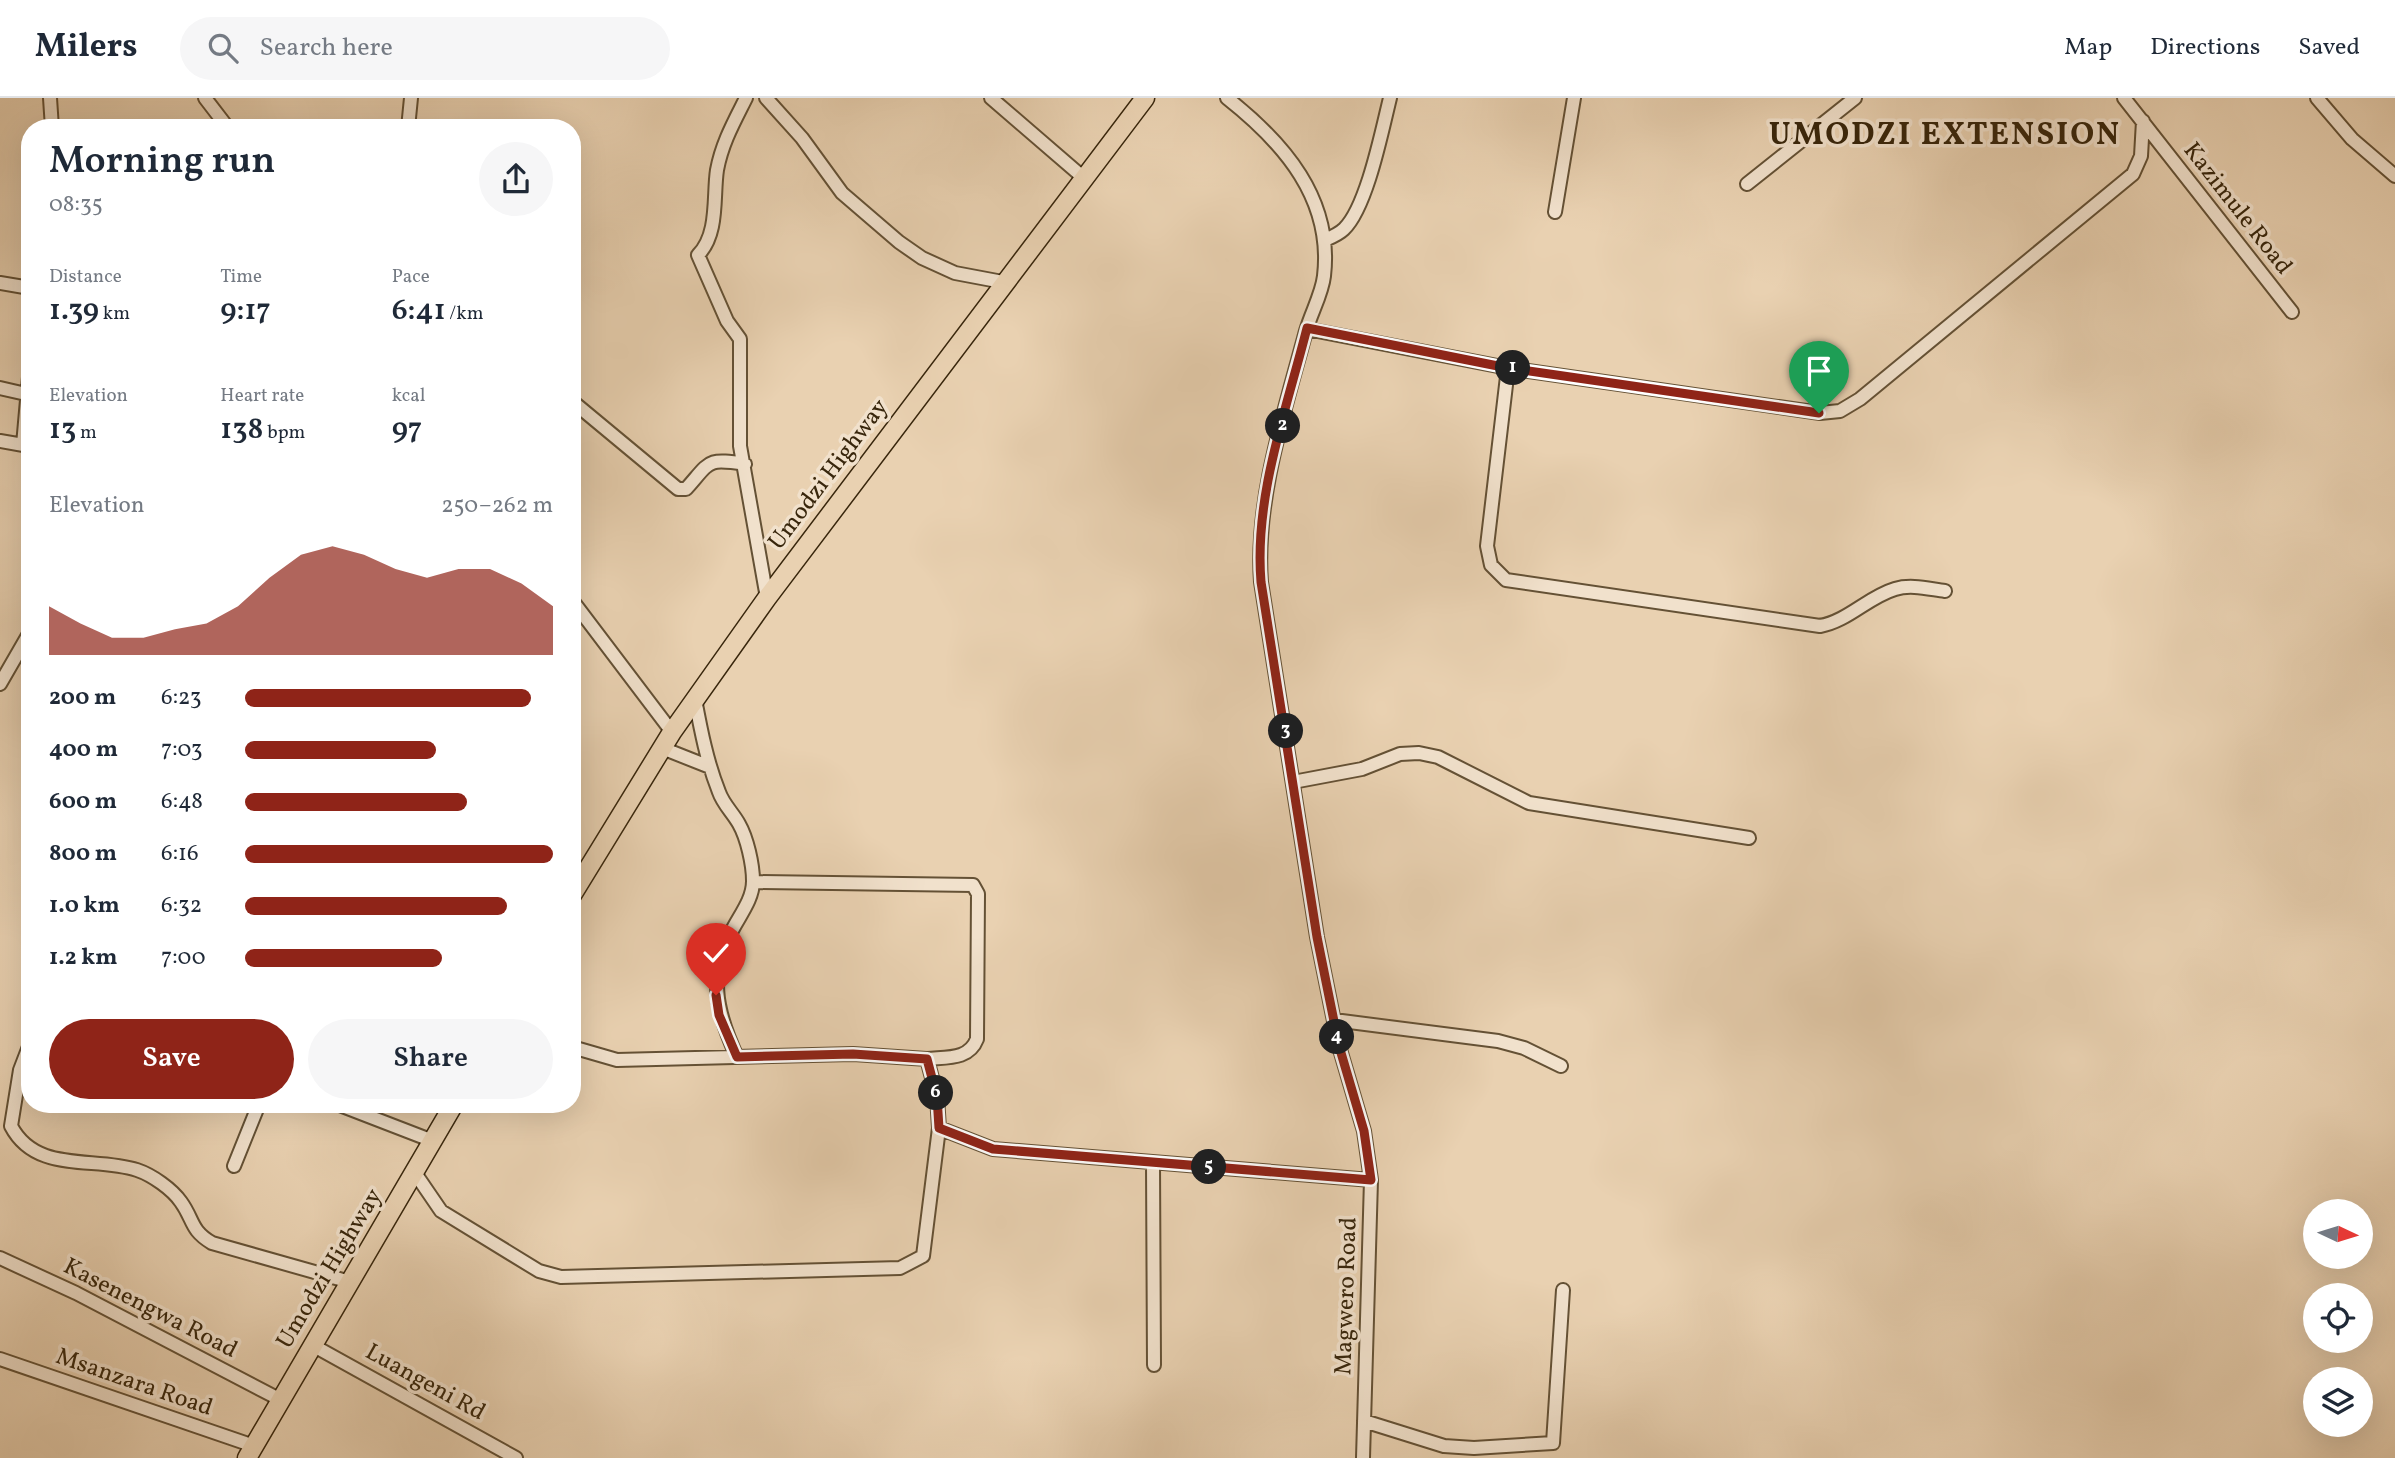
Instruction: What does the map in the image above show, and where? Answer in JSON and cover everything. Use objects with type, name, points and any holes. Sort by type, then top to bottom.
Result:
[{"type":"highway","name":"Umodzi Highway","points":[[581,877],[672,732],[767,598],[1008,283],[1145,98]]},
{"type":"highway","name":"Umodzi Highway","points":[[251,1452],[449,1113]]},
{"type":"street","points":[[50,98],[51,119]]},
{"type":"street","points":[[205,98],[221,119]]},
{"type":"street","points":[[409,119],[411,98]]},
{"type":"street","points":[[746,98],[726,136],[717,171],[715,206],[708,236],[698,255],[727,320],[740,339],[738,416],[767,598]]},
{"type":"street","points":[[766,98],[802,138],[842,194],[900,242],[922,258],[955,272],[1008,283]]},
{"type":"street","points":[[991,98],[1085,179]]},
{"type":"street","name":"Magwero Road","points":[[1227,98],[1256,120],[1286,152],[1313,193],[1325,240],[1324,278],[1307,328],[1265,500],[1258,542],[1261,582],[1317,937],[1334,1020],[1364,1131],[1371,1180],[1363,1458]]},
{"type":"street","points":[[1325,240],[1345,229],[1354,215],[1381,135],[1390,98]]},
{"type":"street","points":[[1555,212],[1574,98]]},
{"type":"street","points":[[1748,184],[1855,98]]},
{"type":"street","name":"Kazimule Road","points":[[2124,98],[2292,312]]},
{"type":"street","points":[[2317,98],[2352,139],[2395,176]]},
{"type":"street","points":[[1307,328],[1508,368],[1819,413],[1840,411],[1860,399],[1974,308],[2133,174],[2141,156],[2143,121]]},
{"type":"street","points":[[0,283],[21,286]]},
{"type":"street","points":[[1508,368],[1487,546],[1491,565],[1506,580],[1820,626],[1832,624],[1892,590],[1905,587],[1945,590]]},
{"type":"street","points":[[0,388],[21,393]]},
{"type":"street","points":[[581,408],[678,489],[686,489],[710,462],[716,460],[745,464]]},
{"type":"street","points":[[0,442],[21,445]]},
{"type":"street","points":[[581,612],[672,732]]},
{"type":"street","points":[[0,683],[21,647]]},
{"type":"street","points":[[695,699],[710,767],[721,797],[741,827],[754,881],[749,901],[734,927],[718,972],[716,995],[719,1015],[737,1057]]},
{"type":"street","points":[[662,748],[710,767]]},
{"type":"street","points":[[1293,782],[1362,769],[1400,754],[1419,753],[1438,757],[1529,803],[1749,838]]},
{"type":"street","points":[[581,1050],[617,1060],[853,1054],[927,1059],[965,1055],[973,1049],[977,1039],[978,894],[972,885],[754,881]]},
{"type":"street","points":[[1334,1020],[1498,1041],[1524,1048],[1561,1066]]},
{"type":"street","points":[[415,1172],[441,1211],[539,1272],[561,1277],[900,1268],[923,1256],[939,1128],[937,1097],[927,1059]]},
{"type":"street","points":[[21,1067],[11,1126],[29,1150],[67,1162],[139,1170],[159,1182],[181,1201],[198,1235],[212,1243],[350,1282]]},
{"type":"street","points":[[233,1166],[256,1113]]},
{"type":"street","points":[[360,1113],[433,1141]]},
{"type":"street","points":[[939,1128],[993,1149],[1371,1180]]},
{"type":"street","points":[[1153,1163],[1154,1366]]},
{"type":"street","name":"Kasenengwa Road","points":[[0,1258],[75,1293],[281,1400]]},
{"type":"street","points":[[1364,1421],[1444,1446],[1550,1445],[1555,1439],[1563,1290]]},
{"type":"street","name":"Luangeni Rd","points":[[314,1346],[516,1458]]},
{"type":"street","name":"Msanzara Road","points":[[0,1359],[251,1452]]},
{"type":"district","name":"UMODZI EXTENSION","points":[[1945,136]]},
{"type":"route","points":[[716,995],[719,1015],[737,1057],[853,1054],[927,1059],[937,1097],[939,1128],[993,1149],[1371,1180],[1364,1131],[1339,1046],[1317,937],[1261,582],[1258,542],[1265,500],[1307,328],[1508,368],[1819,413]]}]
